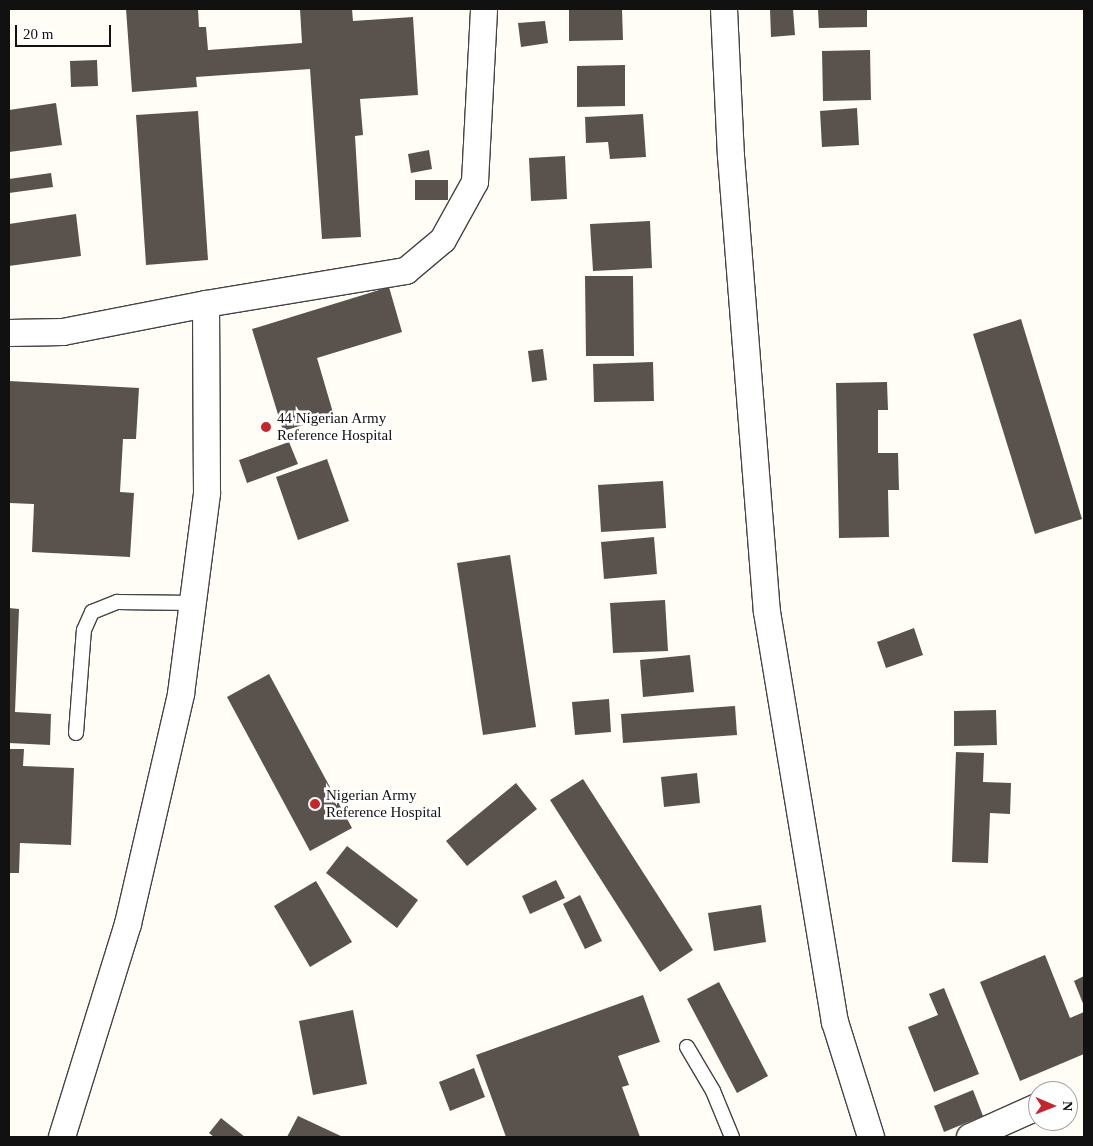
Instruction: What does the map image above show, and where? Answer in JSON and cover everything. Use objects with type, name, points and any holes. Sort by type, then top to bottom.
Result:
[{"type":"street","points":[[9,333],[63,332],[206,304],[406,271],[442,240],[474,182],[484,9]]},
{"type":"street","points":[[724,9],[731,156],[767,612],[835,1022],[871,1137]]},
{"type":"street","points":[[62,1137],[128,924],[182,694],[207,493],[206,304]]},
{"type":"street","points":[[970,1137],[1028,1111]]},
{"type":"lane","points":[[76,733],[84,630],[92,612],[117,602],[193,603]]},
{"type":"lane","points":[[687,1047],[713,1091],[732,1137]]},
{"type":"building","points":[[126,9],[198,9],[199,27],[206,27],[208,50],[302,43],[300,9],[352,9],[353,21],[413,17],[418,95],[360,99],[363,135],[355,136],[361,237],[322,239],[310,69],[196,77],[197,87],[132,92]]},
{"type":"building","points":[[569,9],[622,9],[623,40],[569,41]]},
{"type":"building","points":[[770,9],[793,9],[795,35],[771,37]]},
{"type":"building","points":[[818,9],[867,9],[867,27],[819,28]]},
{"type":"building","points":[[545,21],[548,43],[521,47],[518,23]]},
{"type":"building","points":[[870,50],[871,100],[823,101],[822,51]]},
{"type":"building","points":[[97,60],[98,86],[71,87],[70,61]]},
{"type":"building","points":[[625,65],[625,106],[577,107],[577,66]]},
{"type":"building","points":[[56,103],[62,145],[9,152],[9,110]]},
{"type":"building","points":[[857,108],[859,145],[822,147],[820,111]]},
{"type":"building","points":[[198,111],[208,260],[146,265],[136,115]]},
{"type":"building","points":[[643,114],[646,157],[610,159],[608,142],[586,143],[585,117]]},
{"type":"building","points":[[429,150],[432,169],[411,173],[408,154]]},
{"type":"building","points":[[565,156],[567,199],[531,201],[529,158]]},
{"type":"building","points":[[51,173],[53,187],[9,193],[9,179]]},
{"type":"building","points":[[415,180],[448,180],[448,200],[415,200]]},
{"type":"building","points":[[76,214],[81,256],[9,266],[9,224]]},
{"type":"building","points":[[650,221],[652,268],[593,271],[590,224]]},
{"type":"building","points":[[585,276],[633,276],[634,356],[586,356]]},
{"type":"building","points":[[389,287],[402,332],[317,358],[334,416],[283,431],[252,329]]},
{"type":"building","points":[[1021,319],[1082,519],[1035,534],[973,334]]},
{"type":"building","points":[[543,349],[547,380],[532,382],[528,351]]},
{"type":"building","points":[[653,362],[654,401],[594,402],[593,364]]},
{"type":"building","points":[[9,381],[139,388],[136,439],[123,439],[120,492],[134,493],[130,557],[32,552],[34,504],[9,503]]},
{"type":"building","points":[[887,382],[888,410],[878,410],[878,453],[898,453],[899,490],[888,490],[889,537],[839,538],[836,383]]},
{"type":"building","points":[[289,442],[298,464],[247,483],[239,460]]},
{"type":"building","points":[[327,459],[349,521],[298,540],[276,477]]},
{"type":"building","points":[[663,481],[666,528],[601,532],[598,485]]},
{"type":"building","points":[[654,537],[657,574],[604,579],[601,542]]},
{"type":"building","points":[[510,555],[536,727],[483,735],[457,563]]},
{"type":"building","points":[[665,600],[668,651],[613,653],[610,603]]},
{"type":"building","points":[[9,608],[19,609],[15,712],[51,714],[50,745],[9,743]]},
{"type":"building","points":[[914,628],[923,655],[886,668],[877,642]]},
{"type":"building","points":[[690,655],[694,692],[643,697],[640,660]]},
{"type":"building","points":[[269,674],[352,828],[310,851],[227,697]]},
{"type":"building","points":[[609,699],[611,732],[575,735],[572,702]]},
{"type":"building","points":[[735,706],[737,735],[623,743],[621,714]]},
{"type":"building","points":[[996,710],[997,745],[954,746],[954,711]]},
{"type":"building","points":[[9,749],[24,749],[23,766],[74,768],[71,845],[20,843],[19,873],[9,873]]},
{"type":"building","points":[[956,752],[984,753],[983,782],[1011,783],[1010,814],[990,813],[988,863],[952,862]]},
{"type":"building","points":[[697,773],[700,803],[664,807],[661,777]]},
{"type":"building","points":[[583,779],[693,950],[660,972],[550,800]]},
{"type":"building","points":[[516,783],[537,809],[467,866],[446,841]]},
{"type":"building","points":[[347,846],[418,900],[397,928],[326,873]]},
{"type":"building","points":[[556,880],[565,898],[530,914],[522,896]]},
{"type":"building","points":[[316,881],[352,942],[310,967],[274,906]]},
{"type":"building","points":[[580,895],[602,941],[585,949],[563,904]]},
{"type":"building","points":[[761,905],[766,942],[714,951],[708,913]]},
{"type":"building","points":[[1045,955],[1070,1018],[1084,1012],[1084,1054],[1020,1081],[980,982]]},
{"type":"building","points":[[1084,976],[1084,1006],[1074,981]]},
{"type":"building","points":[[719,982],[768,1076],[737,1093],[687,999]]},
{"type":"building","points":[[944,988],[979,1074],[934,1092],[908,1027],[938,1015],[929,994]]},
{"type":"building","points":[[643,995],[660,1042],[618,1056],[629,1085],[622,1087],[640,1137],[506,1137],[476,1055]]},
{"type":"building","points":[[353,1010],[367,1084],[313,1095],[299,1021]]},
{"type":"building","points":[[474,1068],[485,1097],[450,1111],[439,1082]]},
{"type":"building","points":[[973,1090],[983,1116],[944,1132],[934,1106]]},
{"type":"building","points":[[298,1116],[343,1137],[287,1137]]},
{"type":"building","points":[[221,1118],[245,1137],[214,1137],[209,1133]]},
{"type":"place","name":"44 Nigerian Army Reference Hospital","points":[[266,427]]},
{"type":"place","name":"Nigerian Army Reference Hospital","points":[[315,804]]}]
